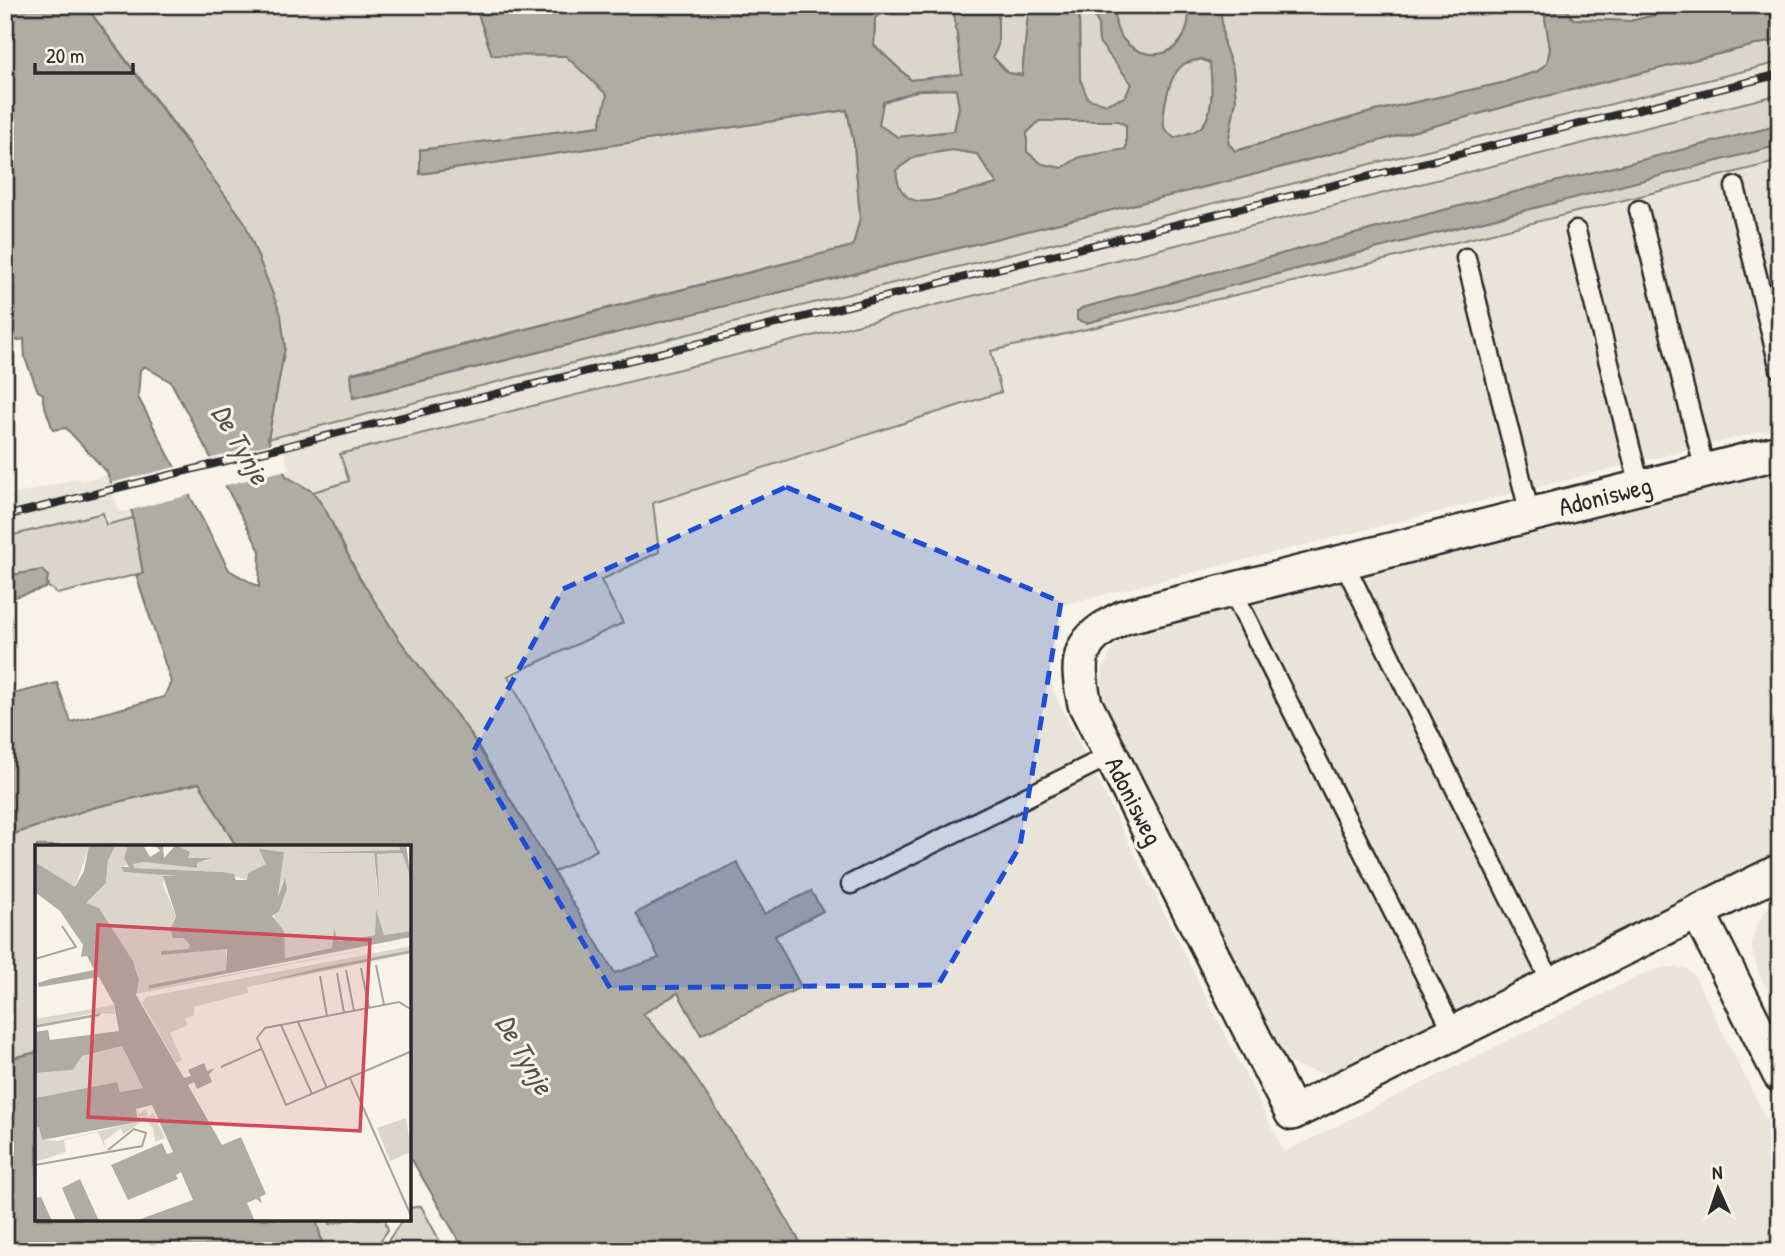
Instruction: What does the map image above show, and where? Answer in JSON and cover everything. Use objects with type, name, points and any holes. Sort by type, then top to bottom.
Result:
[{"type":"street","name":"Adonisweg","points":[[1780,452],[1124,617],[1101,628],[1086,643],[1079,663],[1085,704],[1292,1113],[1780,871]]},
{"type":"street","points":[[1698,912],[1780,1075]]},
{"type":"lane","points":[[1735,187],[1780,369]]},
{"type":"lane","points":[[1639,211],[1705,471]]},
{"type":"lane","points":[[1576,231],[1640,487]]},
{"type":"lane","points":[[1466,258],[1530,515]]},
{"type":"lane","points":[[1343,561],[1552,984]]},
{"type":"lane","points":[[1233,590],[1454,1033]]},
{"type":"lane","points":[[851,884],[1111,755]]},
{"type":"highlighted area","points":[[786,487],[1061,602],[1020,846],[938,985],[610,988],[472,754],[563,589]]},
{"type":"shaded area","points":[[85,5],[475,5],[492,55],[566,56],[608,95],[600,126],[420,150],[420,174],[847,110],[854,144],[860,218],[853,246],[351,373],[354,398],[1245,177],[1530,100],[1780,39],[1780,62],[268,439],[285,347],[189,144]]},
{"type":"shaded area","points":[[953,5],[963,75],[911,80],[874,45],[875,18],[887,8]]},
{"type":"shaded area","points":[[998,5],[1029,5],[1022,75],[1008,73],[993,57],[998,45]]},
{"type":"shaded area","points":[[1117,5],[1189,5],[1186,29],[1177,45],[1164,53],[1148,54],[1134,49],[1122,38],[1116,23]]},
{"type":"shaded area","points":[[1220,5],[1543,5],[1550,49],[1547,63],[1538,71],[1502,83],[1371,112],[1235,151],[1228,143],[1236,100],[1233,69],[1224,45]]},
{"type":"shaded area","points":[[1564,5],[1698,5],[1630,21],[1573,19]]},
{"type":"shaded area","points":[[1090,8],[1098,23],[1099,42],[1132,84],[1125,97],[1107,104],[1087,99],[1080,79],[1079,15]]},
{"type":"shaded area","points":[[1201,59],[1210,63],[1211,97],[1208,115],[1200,128],[1174,138],[1164,128],[1165,103],[1170,85],[1178,69],[1188,62]]},
{"type":"shaded area","points":[[1780,62],[1780,94],[340,454],[349,481],[313,492],[286,476],[283,471],[289,469],[281,441],[270,444],[268,439]]},
{"type":"shaded area","points":[[956,89],[959,107],[954,131],[898,137],[878,125],[883,102],[919,90]]},
{"type":"shaded area","points":[[1780,94],[1780,125],[1436,212],[1082,308],[1077,312],[1086,323],[1780,145],[1780,161],[1336,272],[991,351],[1001,392],[653,503],[659,552],[601,580],[623,623],[508,676],[597,850],[554,872],[470,733],[398,638],[359,577],[325,509],[313,492],[349,481],[340,454]]},
{"type":"shaded area","points":[[1039,121],[1118,121],[1126,125],[1126,150],[1080,157],[1062,168],[1042,164],[1027,152],[1027,133]]},
{"type":"shaded area","points":[[952,150],[977,154],[998,184],[927,203],[910,200],[898,187],[896,170],[916,156]]},
{"type":"shaded area","points":[[1780,161],[1780,427],[1058,606],[1062,627],[1051,650],[1049,663],[1053,691],[1284,1152],[1641,975],[1663,967],[1685,968],[1694,975],[1780,1147],[1780,1251],[805,1251],[774,1197],[683,1059],[642,1014],[678,993],[701,1035],[801,987],[775,936],[823,911],[811,891],[764,914],[737,862],[637,914],[659,958],[615,973],[554,872],[597,850],[507,676],[623,623],[601,580],[653,503],[1000,392],[990,352],[1336,272]]},
{"type":"shaded area","points":[[1780,468],[1780,852],[1347,1068],[1327,1073],[1298,1067],[1289,1062],[1274,1045],[1105,706],[1101,680],[1112,649],[1127,634],[1137,630]]},
{"type":"shaded area","points":[[108,475],[119,512],[130,510],[133,518],[106,525],[102,513],[5,537],[5,497],[79,478],[80,481]]},
{"type":"shaded area","points":[[103,513],[106,525],[133,518],[143,573],[58,594],[47,586],[42,570],[5,576],[5,537]]},
{"type":"shaded area","points":[[200,783],[235,845],[35,845],[35,1052],[5,1060],[5,837],[92,808]]},
{"type":"shaded area","points":[[1780,898],[1780,1014],[1759,973],[1752,951],[1752,941],[1758,922],[1769,906]]},
{"type":"shaded area","points":[[421,1206],[445,1251],[381,1251],[402,1221],[411,1221],[411,1208]]},
{"type":"shaded area","points":[[316,1221],[329,1221],[330,1224],[342,1221],[386,1221],[388,1230],[373,1251],[324,1251]]},
{"type":"water","name":"De Tynje","points":[[5,5],[85,5],[244,221],[281,315],[285,347],[268,439],[286,476],[313,492],[325,509],[359,577],[398,638],[470,733],[615,973],[659,958],[636,913],[737,862],[764,914],[811,891],[823,911],[775,936],[801,987],[701,1035],[678,993],[643,1014],[683,1059],[774,1197],[805,1251],[465,1251],[411,1160],[411,845],[235,845],[199,783],[92,808],[5,837],[5,696],[57,683],[71,722],[164,697],[171,682],[136,575],[143,573],[132,512],[110,481],[107,472],[66,428],[53,430],[43,394],[38,391],[25,358],[24,339],[5,343]],"holes":[[[144,366],[171,382],[260,551],[259,587],[229,570],[138,397],[140,370]]]},
{"type":"water","points":[[475,5],[922,5],[887,8],[875,18],[874,45],[911,80],[962,74],[953,5],[998,5],[998,45],[993,57],[1008,73],[1022,75],[1029,5],[1117,5],[1116,23],[1122,38],[1134,49],[1148,54],[1164,53],[1177,45],[1186,29],[1189,5],[1220,5],[1224,45],[1233,69],[1236,100],[1228,143],[1235,151],[1371,112],[1502,83],[1538,71],[1547,63],[1550,49],[1543,5],[1564,5],[1573,19],[1630,21],[1698,5],[1780,5],[1780,39],[1530,100],[1245,177],[353,398],[351,374],[853,246],[860,218],[854,144],[847,110],[420,174],[420,150],[600,126],[607,95],[566,56],[492,55]],"holes":[[[1090,8],[1098,23],[1099,42],[1132,84],[1125,97],[1107,104],[1088,99],[1080,79],[1079,15]],[[1201,59],[1210,63],[1210,107],[1200,128],[1174,138],[1164,128],[1165,103],[1174,76],[1178,69],[1188,62]],[[956,89],[959,107],[954,131],[898,137],[879,125],[883,102],[919,90]],[[1039,121],[1118,121],[1126,125],[1126,149],[1080,157],[1062,168],[1042,164],[1027,152],[1027,133]],[[952,150],[977,154],[997,184],[930,201],[920,201],[904,194],[896,170],[916,156]]]},
{"type":"water","points":[[1780,125],[1780,145],[1086,323],[1077,320],[1077,312],[1082,308],[1436,212]]},
{"type":"water","points":[[42,570],[48,576],[46,588],[5,600],[5,576]]},
{"type":"water","points":[[35,1052],[35,1221],[316,1221],[324,1251],[5,1251],[5,1060]]},
{"type":"pier","points":[[273,443],[287,470],[222,486],[208,459]]},
{"type":"pier","points":[[179,466],[193,494],[127,511],[114,493],[111,483]]},
{"type":"railway","points":[[5,516],[1780,74]]}]
